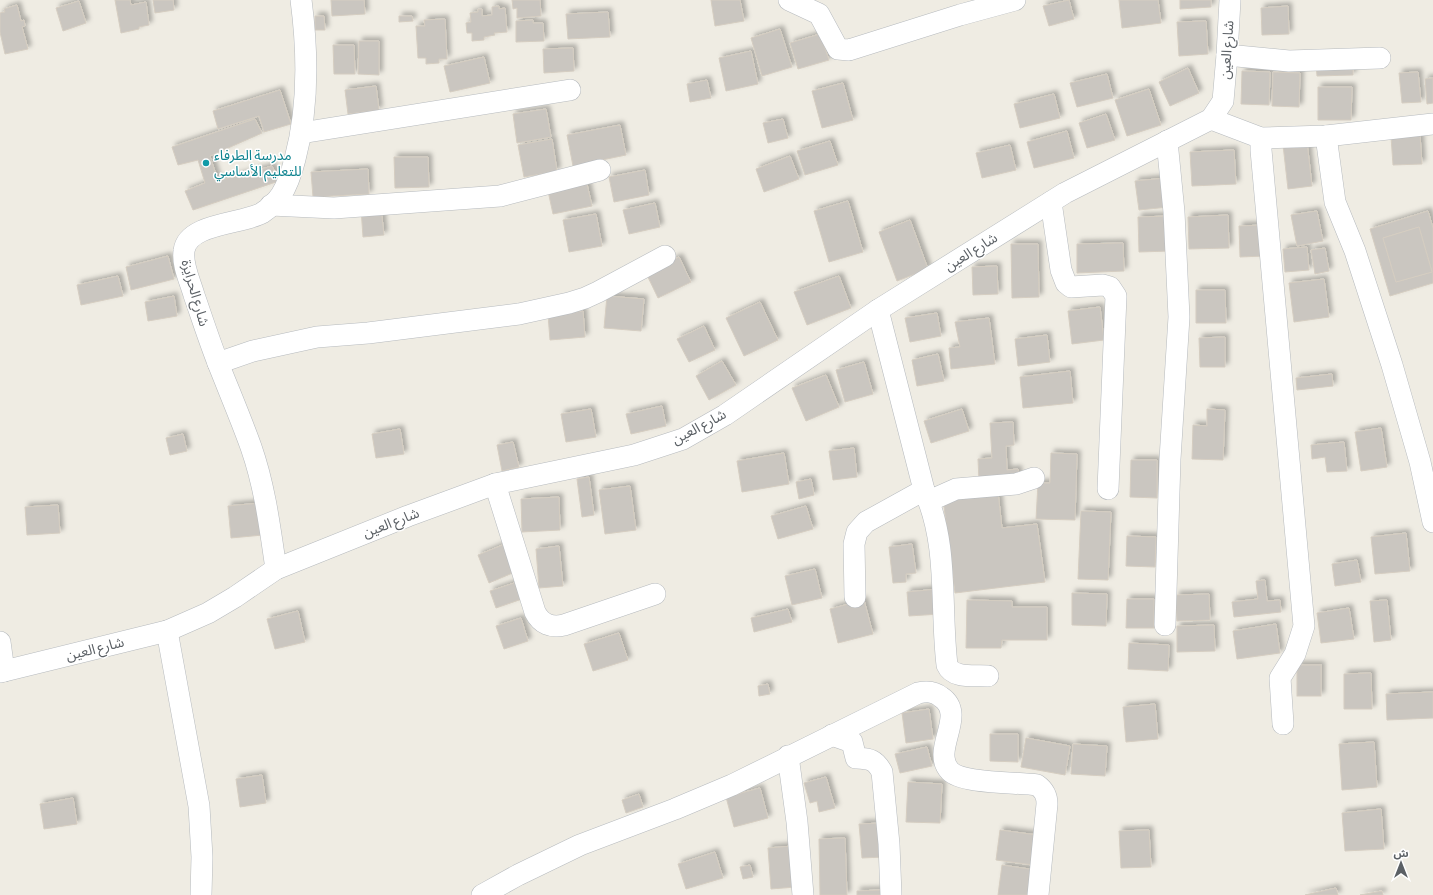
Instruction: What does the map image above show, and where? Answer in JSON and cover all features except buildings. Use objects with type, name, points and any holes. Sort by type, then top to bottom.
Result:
[{"type":"street","name":"شارع الحرايزة","points":[[276,569],[261,478],[234,401],[218,363],[184,262],[184,249],[189,238],[202,231],[261,213],[281,196],[291,174],[301,133],[306,89],[305,29],[301,0]]},
{"type":"street","points":[[789,0],[819,14],[838,49],[849,50],[960,15],[1015,0]]},
{"type":"street","name":"شارع العين","points":[[2,672],[167,631],[208,613],[276,569],[408,516],[495,484],[634,455],[683,439],[725,415],[878,310],[1065,193],[1211,119],[1223,101],[1230,0]]},
{"type":"street","points":[[1227,55],[1290,61],[1380,58]]},
{"type":"street","points":[[301,133],[570,90]]},
{"type":"street","points":[[1211,119],[1261,138],[1326,136],[1433,124]]},
{"type":"street","points":[[1326,136],[1334,202],[1355,251],[1392,365],[1420,462],[1433,522]]},
{"type":"street","points":[[1261,138],[1304,626],[1295,654],[1280,678],[1283,724]]},
{"type":"street","points":[[1165,625],[1170,459],[1179,317],[1174,212],[1167,141]]},
{"type":"street","points":[[271,205],[334,208],[500,196],[600,170]]},
{"type":"street","points":[[1051,202],[1060,262],[1066,283],[1071,287],[1088,285],[1110,287],[1116,296],[1108,490]]},
{"type":"street","points":[[218,363],[254,351],[317,337],[368,333],[519,314],[569,303],[598,292],[665,256]]},
{"type":"street","points":[[878,310],[927,495],[937,525],[947,665],[949,669],[957,674],[988,676]]},
{"type":"street","points":[[855,597],[854,538],[866,522],[927,495],[956,489],[1016,484],[1034,478]]},
{"type":"street","points":[[495,484],[535,612],[542,622],[553,626],[564,625],[656,594]]},
{"type":"street","points":[[167,631],[199,806],[202,857],[200,895]]},
{"type":"street","points":[[0,642],[2,672]]},
{"type":"street","points":[[487,894],[524,872],[574,847],[704,798],[918,693],[931,692],[943,698],[948,704],[951,713],[944,753],[946,766],[950,771],[961,778],[1037,785],[1045,792],[1047,804],[1038,895]]},
{"type":"street","points":[[832,735],[852,742],[856,758],[871,759],[878,764],[882,772],[889,844],[891,895]]},
{"type":"street","points":[[788,756],[797,822],[803,895]]},
{"type":"place","name":"مدرسة الطرفاء للتعليم الأساسي","points":[[206,163]]}]
